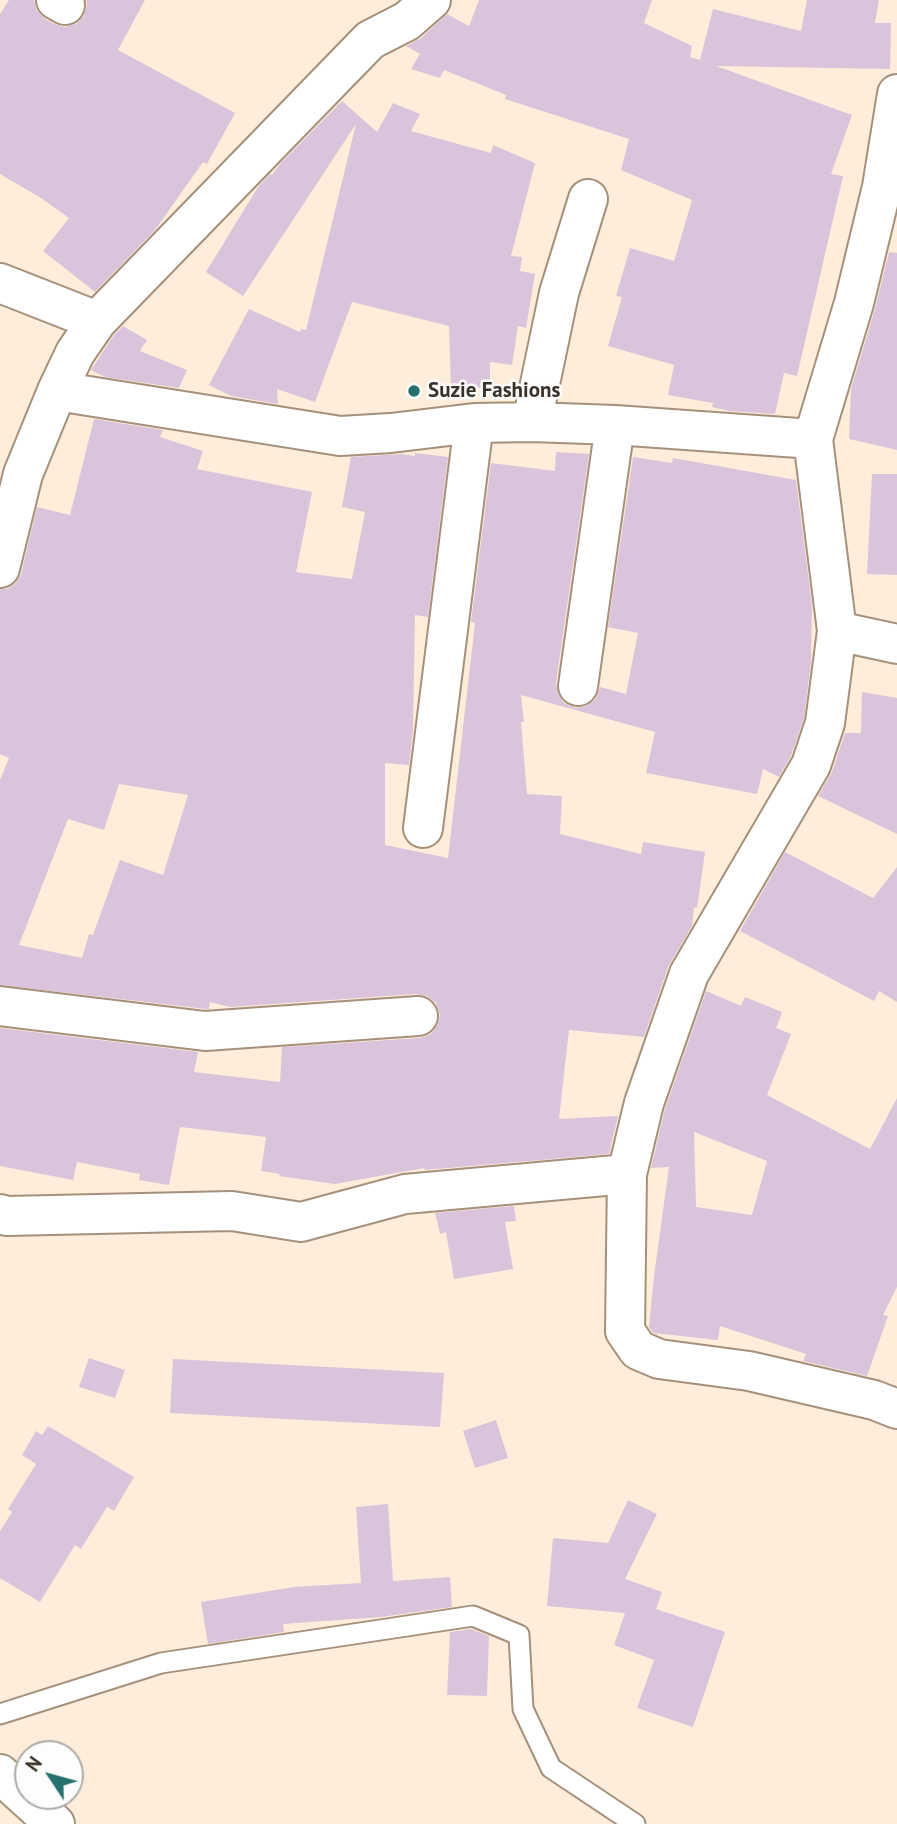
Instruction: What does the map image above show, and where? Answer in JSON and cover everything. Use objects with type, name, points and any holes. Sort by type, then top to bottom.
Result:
[{"type":"street","points":[[0,568],[23,474],[75,353],[97,321],[370,40],[407,21],[431,0]]},
{"type":"street","points":[[897,94],[882,187],[857,290],[813,439],[837,631],[825,723],[811,765],[689,974],[644,1103],[628,1174],[625,1331],[638,1350],[659,1359],[749,1371],[874,1400],[897,1409]]},
{"type":"street","points":[[532,422],[559,293],[587,199]]},
{"type":"street","points":[[0,284],[97,321]]},
{"type":"street","points":[[57,391],[340,436],[391,433],[474,422],[532,422],[813,439]]},
{"type":"street","points":[[423,828],[474,422]]},
{"type":"street","points":[[578,686],[614,425]]},
{"type":"street","points":[[837,631],[897,644]]},
{"type":"street","points":[[0,1006],[205,1031],[418,1016]]},
{"type":"street","points":[[0,1214],[232,1211],[301,1222],[405,1194],[628,1174]]},
{"type":"street","points":[[0,1774],[55,1824]]},
{"type":"lane","points":[[0,1714],[162,1663],[473,1616],[519,1635],[523,1709],[551,1768],[635,1824]]},
{"type":"building","points":[[9,0],[34,0],[37,11],[45,19],[65,27],[76,24],[84,16],[86,0],[145,0],[118,50],[235,113],[207,164],[203,162],[155,230],[95,292],[43,251],[69,218],[0,174],[0,14]]},
{"type":"building","points":[[479,0],[652,0],[644,23],[692,46],[690,57],[700,60],[713,9],[801,31],[807,0],[879,0],[875,23],[891,23],[890,69],[716,66],[852,115],[831,174],[843,176],[797,376],[784,373],[775,414],[729,411],[712,407],[713,403],[668,395],[674,365],[608,346],[622,297],[616,296],[630,248],[674,261],[692,200],[621,170],[629,139],[505,99],[506,95],[444,70],[440,78],[411,69],[420,54],[406,46],[421,38],[447,14],[469,26]]},
{"type":"building","points":[[342,101],[377,132],[393,103],[420,114],[411,131],[491,153],[493,145],[535,163],[511,256],[522,257],[520,271],[535,274],[526,328],[518,326],[512,365],[490,362],[490,387],[451,388],[449,326],[352,302],[315,402],[277,389],[278,404],[231,396],[209,385],[249,309],[300,332],[301,329],[306,330],[356,124],[243,296],[206,272],[258,187]]},
{"type":"building","points":[[889,252],[897,253],[897,450],[849,439],[851,389]]},
{"type":"building","points":[[123,326],[147,340],[140,351],[187,370],[179,388],[105,377],[91,370]]},
{"type":"building","points":[[94,419],[163,430],[160,437],[203,451],[197,469],[312,492],[296,572],[352,579],[365,512],[342,507],[351,457],[401,454],[415,456],[415,453],[448,457],[428,617],[415,615],[413,730],[409,765],[385,763],[385,845],[448,858],[475,623],[471,622],[491,463],[555,471],[556,452],[589,454],[556,683],[558,694],[564,703],[576,708],[595,700],[600,687],[626,694],[638,633],[608,627],[633,457],[672,463],[673,458],[796,480],[812,605],[811,662],[804,718],[791,756],[779,777],[763,769],[757,794],[646,773],[655,732],[521,695],[527,794],[562,796],[560,834],[641,854],[643,842],[705,852],[692,926],[668,967],[644,1037],[569,1030],[559,1119],[618,1116],[609,1154],[424,1168],[335,1184],[261,1171],[266,1137],[180,1127],[169,1185],[139,1180],[140,1174],[77,1162],[73,1180],[0,1166],[0,1028],[198,1052],[194,1072],[280,1082],[282,1047],[420,1038],[431,1034],[440,1015],[436,1003],[427,996],[416,994],[230,1007],[210,1002],[209,1009],[206,1009],[0,985],[0,780],[9,758],[0,754],[0,589],[7,589],[15,584],[21,574],[37,507],[70,515]],"holes":[[[119,784],[188,795],[163,875],[120,860],[93,935],[89,934],[82,958],[19,945],[68,819],[104,830]]]},
{"type":"building","points":[[872,474],[897,474],[897,575],[867,574]]},
{"type":"building","points":[[862,692],[897,698],[897,834],[818,796],[832,772],[845,733],[861,733]]},
{"type":"building","points":[[785,852],[873,898],[897,867],[897,1002],[879,991],[874,1001],[740,931]]},
{"type":"building","points":[[706,991],[741,1006],[745,997],[782,1012],[776,1028],[791,1034],[767,1095],[870,1149],[897,1098],[897,1287],[883,1315],[888,1316],[867,1376],[803,1361],[806,1354],[720,1326],[718,1340],[653,1333],[649,1327],[669,1167],[651,1168],[665,1109]],"holes":[[[694,1132],[767,1161],[752,1215],[696,1207]]]},
{"type":"building","points":[[514,1206],[516,1221],[505,1222],[513,1269],[454,1279],[446,1232],[440,1234],[435,1213]]},
{"type":"building","points":[[89,1358],[125,1370],[115,1398],[79,1387]]},
{"type":"building","points":[[173,1359],[444,1373],[440,1427],[170,1413]]},
{"type":"building","points":[[496,1420],[508,1458],[475,1468],[463,1431]]},
{"type":"building","points":[[48,1426],[134,1477],[114,1511],[107,1507],[81,1549],[75,1545],[40,1602],[0,1578],[0,1531],[12,1512],[8,1509],[36,1464],[22,1455],[36,1431],[42,1435]]},
{"type":"building","points":[[628,1500],[657,1514],[625,1579],[662,1592],[656,1609],[725,1632],[693,1727],[637,1708],[654,1660],[614,1645],[625,1613],[547,1606],[553,1538],[608,1543]]},
{"type":"building","points":[[388,1504],[393,1581],[450,1577],[452,1607],[381,1617],[283,1624],[284,1632],[208,1644],[201,1602],[294,1587],[361,1583],[356,1507]]},
{"type":"building","points":[[471,1629],[489,1636],[487,1696],[447,1695],[450,1632]]},
{"type":"place","name":"Suzie Fashions","points":[[414,391]]}]
